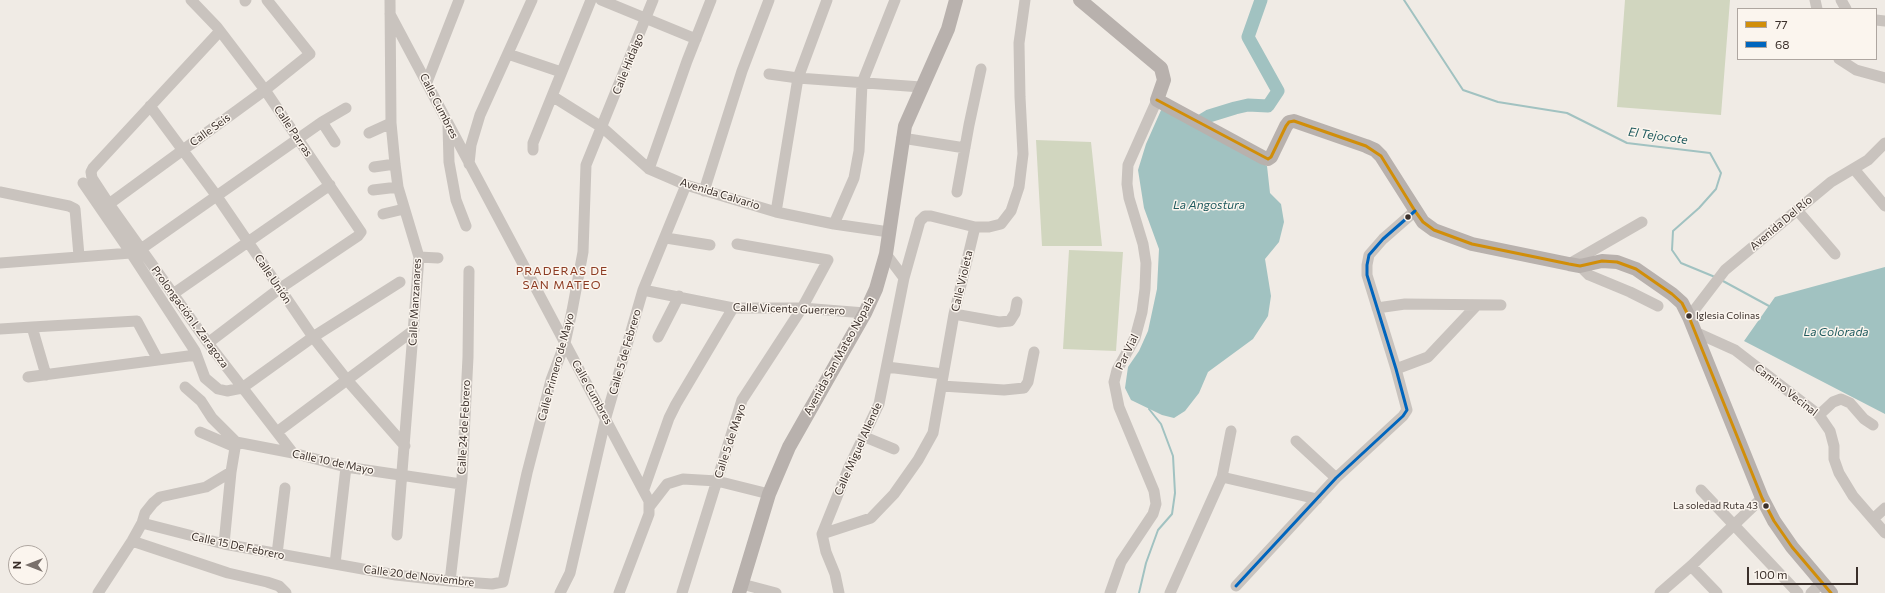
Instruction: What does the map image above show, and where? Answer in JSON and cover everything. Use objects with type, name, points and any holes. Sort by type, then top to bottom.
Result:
[{"type":"main road","name":"Avenida San Mateo Nopala","points":[[741,589],[769,494],[789,447],[865,313],[876,289],[886,254],[902,138],[909,113],[948,29],[956,0]]},
{"type":"main road","points":[[1080,0],[1161,68],[1164,80],[1157,100],[1264,158],[1268,159],[1271,157],[1286,126],[1289,122],[1294,121],[1366,146],[1381,156],[1415,211],[1423,222],[1434,230],[1472,244],[1575,265],[1602,261],[1617,262],[1636,269],[1682,303],[1762,498],[1782,534],[1826,588]]},
{"type":"street","name":"Calle Parras","points":[[192,0],[220,31],[265,90],[361,232],[279,288]]},
{"type":"street","name":"Calle Seis","points":[[109,204],[265,90],[310,54],[266,0]]},
{"type":"street","name":"Calle Manzanares","points":[[390,0],[391,123],[395,164],[398,187],[419,257],[397,535]]},
{"type":"street","points":[[427,82],[460,0]]},
{"type":"street","points":[[469,164],[471,145],[480,115],[532,0]]},
{"type":"street","points":[[533,150],[533,143],[591,0]]},
{"type":"street","points":[[601,0],[696,38]]},
{"type":"street","name":"Calle Hidalgo","points":[[603,128],[653,0]]},
{"type":"street","points":[[649,168],[711,0]]},
{"type":"street","points":[[704,191],[742,71],[769,0]]},
{"type":"street","points":[[776,212],[798,78],[827,0]]},
{"type":"street","points":[[834,224],[854,178],[857,165],[862,83],[895,0]]},
{"type":"street","points":[[975,227],[989,227],[1001,224],[1011,211],[1019,187],[1023,154],[1019,43],[1026,0]]},
{"type":"street","name":"Calle Cumbres","points":[[390,14],[469,164],[529,272],[565,343],[606,417],[644,489],[650,506]]},
{"type":"street","points":[[220,31],[93,168],[88,181],[136,251],[196,355],[205,378],[210,385],[227,391],[242,388],[313,337],[400,282]]},
{"type":"street","points":[[508,54],[561,72]]},
{"type":"street","points":[[1841,60],[1856,70],[1885,78]]},
{"type":"street","points":[[957,192],[981,69]]},
{"type":"street","points":[[769,74],[798,78],[921,87]]},
{"type":"street","name":"Avenida Calvario","points":[[552,96],[603,128],[649,168],[686,185],[776,212],[834,224],[889,232]]},
{"type":"street","name":"Par Vial","points":[[1110,593],[1122,562],[1153,514],[1156,504],[1154,491],[1119,407],[1114,382],[1117,370],[1135,338],[1142,312],[1145,288],[1146,263],[1129,198],[1127,184],[1128,164],[1157,100]]},
{"type":"street","name":"Calle Unión","points":[[150,106],[216,195],[313,337],[347,380],[405,446]]},
{"type":"street","points":[[0,263],[136,251],[322,122],[346,108]]},
{"type":"street","points":[[322,122],[335,142]]},
{"type":"street","points":[[448,122],[449,162],[456,200],[466,226]]},
{"type":"street","points":[[369,133],[391,123]]},
{"type":"street","name":"Calle Primero de Mayo","points":[[503,582],[527,473],[551,380],[565,343],[583,252],[586,165],[603,128]]},
{"type":"street","points":[[902,138],[965,148]]},
{"type":"street","name":"Avenida Del Río","points":[[1689,317],[1725,270],[1831,182],[1868,160],[1885,143]]},
{"type":"street","points":[[374,166],[395,164]]},
{"type":"street","points":[[1854,168],[1885,206]]},
{"type":"street","name":"Prolongación I. Zaragoza","points":[[88,181],[109,204],[136,251],[173,294],[208,343],[293,453]]},
{"type":"street","name":"Calle 5 de Febrero","points":[[560,593],[570,573],[606,417],[643,290],[666,238],[686,185]]},
{"type":"street","points":[[173,294],[330,186]]},
{"type":"street","points":[[373,190],[398,187]]},
{"type":"street","points":[[0,192],[69,206],[75,209],[79,256]]},
{"type":"street","points":[[383,214],[404,209]]},
{"type":"street","points":[[1797,210],[1835,254]]},
{"type":"street","points":[[1236,586],[1336,478],[1403,416],[1407,410],[1367,275],[1367,265],[1370,255],[1383,239],[1415,211]]},
{"type":"street","name":"Calle Miguel Allende","points":[[822,534],[849,468],[865,437],[879,404],[904,278],[920,221],[925,216],[931,216],[975,227]]},
{"type":"street","points":[[1642,222],[1575,265],[1589,275],[1630,292],[1658,306]]},
{"type":"street","name":"Calle Violeta","points":[[822,534],[871,518],[894,494],[918,460],[932,433],[942,386],[954,314],[975,227]]},
{"type":"street","points":[[666,238],[710,245]]},
{"type":"street","name":"Calle 5 de Mayo","points":[[682,593],[742,400],[802,308],[828,260],[737,244]]},
{"type":"street","points":[[886,254],[904,278]]},
{"type":"street","points":[[419,257],[438,258]]},
{"type":"street","name":"Calle 24 de Febrero","points":[[450,581],[461,484],[468,357],[470,272]]},
{"type":"street","points":[[208,343],[279,288]]},
{"type":"street","name":"Calle Vicente Guerrero","points":[[643,290],[733,308],[802,308],[865,313]]},
{"type":"street","points":[[658,337],[678,296]]},
{"type":"street","points":[[954,314],[999,322],[1010,321],[1015,313],[1017,302]]},
{"type":"street","points":[[1377,308],[1405,304],[1501,305]]},
{"type":"street","points":[[1396,369],[1428,357],[1477,305]]},
{"type":"street","points":[[644,489],[669,418],[733,308]]},
{"type":"street","points":[[0,329],[137,321],[158,360]]},
{"type":"street","points":[[32,327],[46,375]]},
{"type":"street","points":[[277,432],[414,330]]},
{"type":"street","name":"Camino Vecinal","points":[[1695,332],[1735,350],[1819,415],[1830,431],[1834,446],[1834,459],[1839,473],[1853,496],[1885,533]]},
{"type":"street","points":[[942,386],[1004,390],[1024,388],[1028,382],[1034,352]]},
{"type":"street","points":[[28,377],[196,355]]},
{"type":"street","points":[[887,367],[943,374]]},
{"type":"street","points":[[185,387],[201,401],[212,418],[235,445],[224,544]]},
{"type":"street","points":[[1819,415],[1833,402],[1841,399],[1850,403],[1873,425]]},
{"type":"street","points":[[1170,593],[1222,477],[1231,431]]},
{"type":"street","name":"Calle 10 de Mayo","points":[[200,432],[235,445],[293,453],[346,467],[461,484]]},
{"type":"street","points":[[865,437],[894,449]]},
{"type":"street","points":[[1296,441],[1336,478]]},
{"type":"street","points":[[336,564],[346,467]]},
{"type":"street","points":[[98,593],[132,541],[142,523],[145,513],[160,497],[206,487],[231,472]]},
{"type":"street","points":[[1222,477],[1317,499]]},
{"type":"street","points":[[619,593],[649,514],[650,506],[667,484],[675,480],[683,479],[717,481],[769,494]]},
{"type":"street","points":[[277,554],[285,488]]},
{"type":"street","points":[[1701,490],[1798,593]]},
{"type":"street","points":[[1660,593],[1691,566],[1762,498]]},
{"type":"street","points":[[1873,519],[1885,508]]},
{"type":"street","name":"Calle 15 De Febrero","points":[[142,523],[224,544],[336,564]]},
{"type":"street","points":[[822,534],[826,552],[835,574],[839,593]]},
{"type":"street","points":[[132,541],[228,573],[279,586],[286,593]]},
{"type":"street","name":"Calle 20 de Noviembre","points":[[336,564],[396,575],[450,581],[492,584],[503,582]]},
{"type":"street","points":[[1691,566],[1717,593]]},
{"type":"street","points":[[1811,593],[1826,588]]},
{"type":"street","points":[[741,589],[776,593]]},
{"type":"green space","points":[[1625,0],[1730,0],[1721,115],[1617,107]]},
{"type":"green space","points":[[1036,140],[1091,142],[1102,246],[1042,246]]},
{"type":"green space","points":[[1069,250],[1123,252],[1116,351],[1063,349]]},
{"type":"water","name":"La Angostura","points":[[1162,108],[1267,166],[1270,193],[1281,204],[1284,222],[1279,242],[1265,259],[1271,296],[1268,316],[1253,339],[1208,372],[1199,393],[1185,411],[1174,418],[1162,415],[1131,400],[1125,388],[1128,367],[1139,351],[1148,331],[1157,289],[1159,249],[1144,208],[1138,170],[1146,144]]},
{"type":"water","name":"La Colorada","points":[[1885,267],[1885,414],[1744,341],[1775,297]]},
{"type":"waterway","points":[[1194,125],[1209,116],[1235,108],[1248,105],[1268,106],[1278,91],[1248,37],[1261,0]]},
{"type":"waterway","name":"El Tejocote","points":[[1404,0],[1463,90],[1498,102],[1567,113],[1627,143],[1710,153],[1721,173],[1716,189],[1699,208],[1673,231],[1672,250],[1681,263],[1715,277]]},
{"type":"waterway","name":"El Tejocote","points":[[1723,281],[1769,306]]},
{"type":"waterway","points":[[1139,593],[1146,563],[1158,530],[1172,514],[1175,493],[1173,456],[1161,424],[1149,409]]},
{"type":"transit line","name":"77","points":[[1157,100],[1268,159],[1271,157],[1286,126],[1289,122],[1294,121],[1366,146],[1381,156],[1415,211],[1423,222],[1434,230],[1472,244],[1580,266],[1602,261],[1617,262],[1636,269],[1672,294],[1682,303],[1689,317],[1762,498],[1774,521],[1792,547],[1831,593]]},
{"type":"transit line","name":"68","points":[[1236,586],[1336,478],[1403,416],[1407,410],[1367,275],[1367,265],[1369,255],[1383,239],[1415,211]]},
{"type":"place","name":"Iglesia Colinas","points":[[1689,316]]},
{"type":"place","name":"La soledad Ruta 43","points":[[1766,506]]},
{"type":"district","name":"PRADERAS DE SAN MATEO","points":[[562,278]]}]
